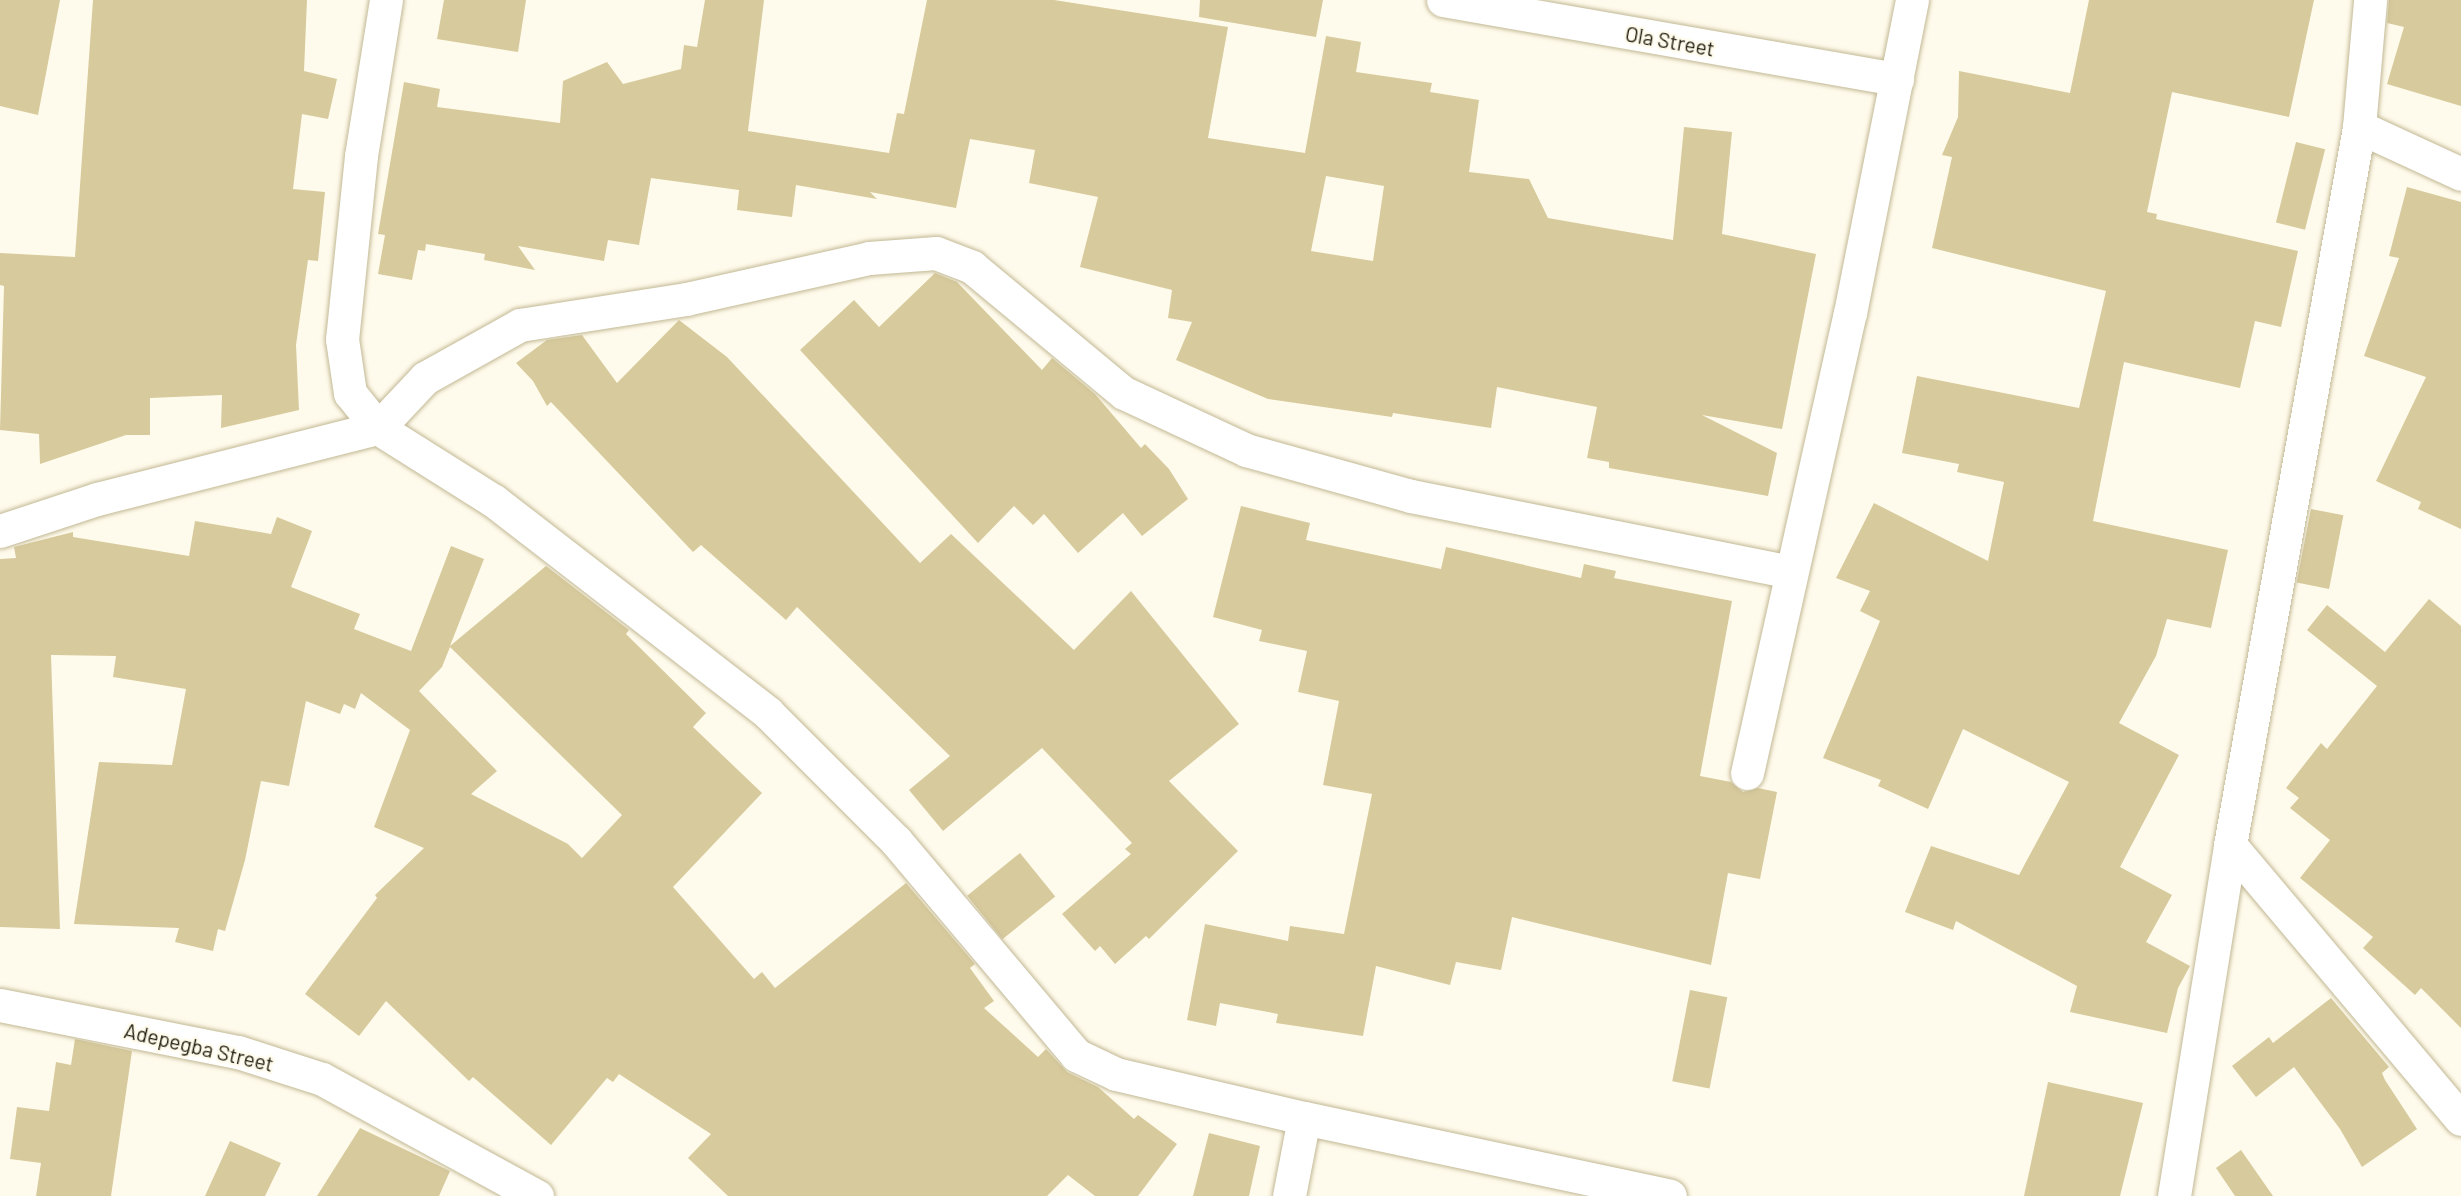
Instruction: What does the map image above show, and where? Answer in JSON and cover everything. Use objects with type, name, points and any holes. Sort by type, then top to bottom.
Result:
[{"type":"street","points":[[386,0],[362,156],[342,339],[351,393],[378,428],[494,501],[768,713],[896,841],[1076,1055],[1116,1074],[1304,1118],[1670,1196]]},
{"type":"street","name":"Ola Street","points":[[1443,0],[1897,79]]},
{"type":"street","points":[[1747,773],[1850,313],[1912,0]]},
{"type":"street","points":[[2174,1196],[2230,845],[2359,127],[2370,0]]},
{"type":"street","points":[[2359,127],[2461,174]]},
{"type":"street","points":[[0,531],[97,499],[378,428],[425,379],[520,325],[686,299],[869,258],[936,253],[972,267],[1124,393],[1246,450],[1412,496],[1790,572]]},
{"type":"street","points":[[2230,845],[2461,1119]]},
{"type":"street","name":"Adepegba Street","points":[[0,1005],[238,1052],[323,1079],[537,1196]]},
{"type":"street","points":[[1289,1196],[1304,1118]]},
{"type":"building","points":[[0,0],[60,0],[38,115],[0,106]]},
{"type":"building","points":[[93,0],[307,0],[304,71],[337,79],[328,119],[302,114],[293,189],[325,192],[318,261],[308,260],[296,345],[299,410],[221,428],[222,395],[150,398],[150,435],[126,435],[40,464],[39,434],[0,430],[4,286],[0,285],[0,253],[75,257]]},
{"type":"building","points":[[444,0],[526,0],[518,52],[437,39]]},
{"type":"building","points":[[705,0],[764,0],[748,131],[889,153],[897,113],[904,114],[927,0],[1054,0],[1228,27],[1208,138],[1305,153],[1326,36],[1361,42],[1356,72],[1432,83],[1430,92],[1479,100],[1469,172],[1529,179],[1548,218],[1673,240],[1684,127],[1732,132],[1722,234],[1816,254],[1782,429],[1702,415],[1777,453],[1768,496],[1609,468],[1609,462],[1587,458],[1597,407],[1497,387],[1491,428],[1393,413],[1392,417],[1268,399],[1176,360],[1192,322],[1168,318],[1172,290],[1080,267],[1098,197],[1029,183],[1035,150],[970,139],[956,208],[870,192],[877,199],[796,185],[792,217],[737,210],[739,190],[651,178],[639,245],[608,240],[604,261],[518,246],[535,270],[484,260],[485,254],[426,244],[425,251],[418,250],[412,280],[378,274],[385,235],[378,234],[404,82],[440,89],[437,107],[560,123],[563,81],[607,62],[623,84],[681,69],[684,45],[697,47]],"holes":[[[1326,176],[1384,186],[1373,261],[1311,251]]]},
{"type":"building","points":[[1200,0],[1323,0],[1316,37],[1199,17]]},
{"type":"building","points":[[2089,0],[2314,0],[2289,117],[2172,92],[2147,212],[2157,214],[2156,219],[2298,251],[2281,327],[2255,321],[2240,388],[2124,362],[2093,521],[2228,550],[2211,628],[2167,619],[2156,656],[2119,723],[2179,755],[2120,867],[2172,895],[2146,942],[2190,966],[2178,988],[2167,1033],[2070,1012],[2077,986],[1956,921],[1953,930],[1905,912],[1931,846],[2019,875],[2069,782],[1963,729],[1928,809],[1878,786],[1881,780],[1823,758],[1880,621],[1860,611],[1870,591],[1836,578],[1874,503],[1988,561],[2004,482],[1957,472],[1959,464],[1902,453],[1917,376],[2079,408],[2106,291],[1932,248],[1952,157],[1942,155],[1958,117],[1959,71],[2070,93]]},
{"type":"building","points":[[2389,0],[2461,0],[2461,106],[2387,84],[2404,27],[2387,23]]},
{"type":"building","points":[[2296,142],[2325,149],[2305,230],[2276,223]]},
{"type":"building","points":[[2407,187],[2461,202],[2461,529],[2418,509],[2421,502],[2376,481],[2426,377],[2364,356],[2399,258],[2389,256]]},
{"type":"building","points":[[935,273],[957,282],[1042,370],[1052,358],[1095,394],[1141,448],[1145,444],[1169,469],[1188,499],[1142,536],[1123,513],[1078,553],[1044,514],[1033,525],[1014,506],[978,543],[800,350],[854,300],[879,327]]},
{"type":"building","points":[[679,320],[727,357],[920,563],[951,534],[1074,650],[1131,591],[1239,724],[1169,781],[1238,851],[1149,939],[1146,936],[1115,964],[1100,946],[1095,951],[1062,914],[1131,854],[1125,849],[1132,843],[1042,748],[943,831],[909,790],[950,756],[797,607],[786,620],[701,545],[693,552],[551,402],[547,406],[533,381],[516,363],[547,340],[582,335],[617,383]]},
{"type":"building","points":[[1241,506],[1310,523],[1306,540],[1441,569],[1446,547],[1581,578],[1584,564],[1616,571],[1614,578],[1732,601],[1700,776],[1731,782],[1743,792],[1758,788],[1777,792],[1760,879],[1728,873],[1711,965],[1512,917],[1501,970],[1456,962],[1450,985],[1376,966],[1363,1036],[1276,1023],[1278,1014],[1220,1003],[1216,1026],[1187,1020],[1205,924],[1288,941],[1290,926],[1344,934],[1372,794],[1323,785],[1339,701],[1298,692],[1307,651],[1259,641],[1262,630],[1213,617]]},
{"type":"building","points":[[2311,509],[2343,515],[2329,589],[2297,583]]},
{"type":"building","points":[[277,517],[312,531],[291,587],[360,614],[354,629],[411,651],[451,546],[484,559],[450,646],[546,566],[629,630],[626,634],[706,713],[693,727],[762,793],[673,887],[754,979],[762,972],[775,988],[906,883],[975,964],[970,968],[994,1001],[984,1008],[1038,1057],[1046,1049],[1067,1072],[1098,1087],[1134,1119],[1138,1115],[1177,1144],[1138,1196],[1095,1196],[1068,1175],[1047,1196],[728,1196],[688,1158],[711,1134],[619,1074],[613,1082],[607,1078],[551,1145],[473,1077],[469,1081],[386,1001],[359,1036],[305,994],[377,898],[375,895],[424,848],[374,827],[410,730],[361,693],[355,709],[344,704],[340,714],[306,701],[289,786],[261,781],[245,860],[225,931],[218,929],[213,951],[175,942],[179,928],[74,924],[99,762],[172,765],[186,689],[113,677],[116,656],[51,655],[60,929],[0,927],[0,559],[16,558],[14,547],[73,532],[73,537],[189,556],[195,521],[271,534]],"holes":[[[450,647],[622,815],[582,858],[568,844],[471,794],[497,771],[419,691],[442,667]]]},
{"type":"building","points":[[2429,599],[2461,626],[2461,1028],[2421,988],[2415,995],[2363,948],[2373,937],[2300,878],[2330,840],[2290,808],[2299,798],[2286,788],[2321,743],[2327,749],[2377,686],[2307,630],[2327,605],[2385,652]]},
{"type":"building","points":[[1020,853],[1055,897],[1002,939],[967,896]]},
{"type":"building","points":[[1690,990],[1727,997],[1710,1089],[1672,1081]]},
{"type":"building","points":[[2331,998],[2389,1067],[2382,1073],[2385,1080],[2417,1129],[2362,1167],[2340,1129],[2294,1067],[2256,1097],[2232,1066],[2269,1037],[2273,1043]]},
{"type":"building","points":[[75,1039],[132,1051],[111,1196],[36,1196],[41,1163],[10,1159],[17,1107],[49,1111],[56,1062],[71,1065]]},
{"type":"building","points":[[2048,1082],[2143,1103],[2120,1196],[2024,1196]]},
{"type":"building","points":[[360,1128],[450,1171],[439,1196],[317,1196]]},
{"type":"building","points":[[1209,1133],[1260,1146],[1249,1196],[1193,1196]]},
{"type":"building","points":[[230,1141],[281,1163],[265,1196],[205,1196]]},
{"type":"building","points":[[2241,1150],[2273,1196],[2235,1196],[2216,1168]]}]
